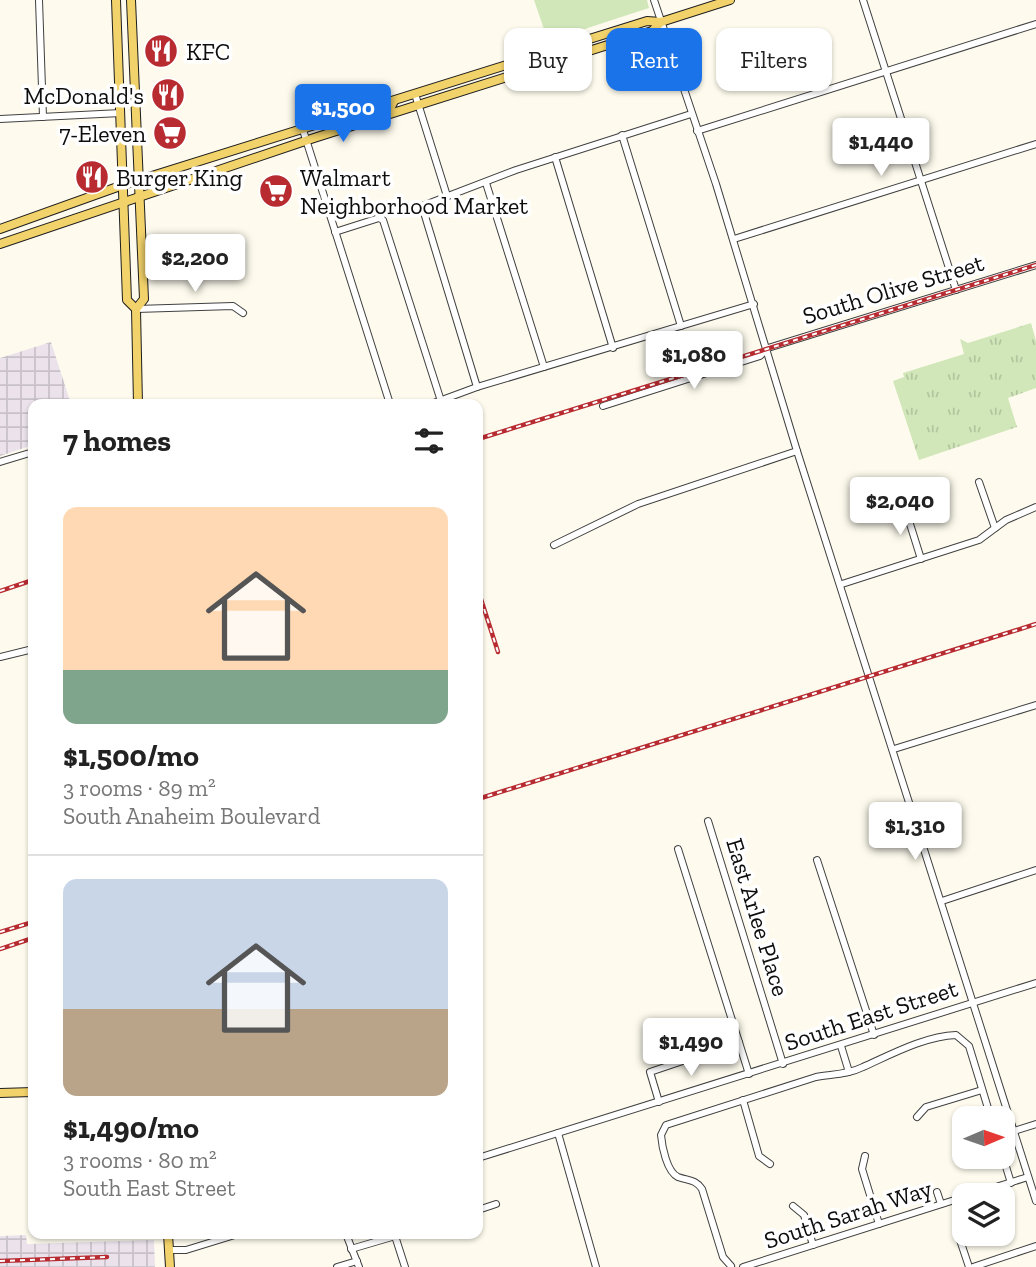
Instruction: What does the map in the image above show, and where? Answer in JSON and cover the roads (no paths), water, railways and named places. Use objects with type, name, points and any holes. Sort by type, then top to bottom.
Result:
[{"type":"main road","points":[[116,0],[127,300],[136,309]]},
{"type":"main road","points":[[131,0],[144,299],[136,309],[138,399]]},
{"type":"main road","points":[[0,229],[123,185],[647,21],[661,22],[730,0]]},
{"type":"main road","points":[[0,244],[306,141],[652,31],[661,22]]},
{"type":"main road","points":[[371,120],[375,113],[391,107],[394,100]]},
{"type":"main road","points":[[0,1093],[28,1092]]},
{"type":"main road","points":[[168,1239],[170,1267]]},
{"type":"street","points":[[39,0],[43,117]]},
{"type":"street","points":[[654,0],[734,239],[797,451],[842,584],[1006,1106]]},
{"type":"street","points":[[863,0],[956,290]]},
{"type":"street","points":[[697,131],[1036,24]]},
{"type":"street","points":[[415,94],[447,196]]},
{"type":"street","points":[[0,119],[121,113]]},
{"type":"street","points":[[477,387],[422,206],[555,157],[691,114]]},
{"type":"street","points":[[303,130],[388,399]]},
{"type":"street","points":[[622,135],[681,326]]},
{"type":"street","points":[[734,239],[1036,144]]},
{"type":"street","points":[[555,157],[614,348]]},
{"type":"street","points":[[486,183],[544,367]]},
{"type":"street","points":[[335,232],[379,218],[383,220],[440,399]]},
{"type":"street","name":"South Olive Street","points":[[603,406],[760,356],[768,348],[1036,265]]},
{"type":"street","points":[[446,399],[477,387],[754,304]]},
{"type":"street","points":[[136,309],[233,306],[243,313]]},
{"type":"street","points":[[554,545],[638,504],[797,451]]},
{"type":"street","points":[[0,462],[28,454]]},
{"type":"street","points":[[979,482],[996,528]]},
{"type":"street","points":[[842,584],[979,540],[1036,507]]},
{"type":"street","points":[[905,508],[920,559]]},
{"type":"street","points":[[0,657],[28,650]]},
{"type":"street","points":[[894,749],[1036,705]]},
{"type":"street","name":"East Arlee Place","points":[[708,821],[783,1063]]},
{"type":"street","points":[[678,849],[749,1074]]},
{"type":"street","points":[[817,860],[874,1035]]},
{"type":"street","points":[[942,901],[1036,870]]},
{"type":"street","name":"South East Street","points":[[483,1156],[1036,983]]},
{"type":"street","points":[[731,1267],[723,1257],[700,1180],[674,1174],[662,1142],[662,1129],[671,1122],[816,1077],[849,1072],[877,1058],[950,1035],[961,1037],[969,1046],[987,1106]]},
{"type":"street","points":[[659,1102],[650,1072],[739,1042]]},
{"type":"street","points":[[841,1046],[849,1072]]},
{"type":"street","points":[[917,1117],[926,1107],[982,1090]]},
{"type":"street","points":[[743,1100],[759,1156],[770,1164]]},
{"type":"street","points":[[1015,1131],[1036,1124]]},
{"type":"street","points":[[558,1133],[596,1267]]},
{"type":"street","points":[[1015,1134],[1036,1200]]},
{"type":"street","points":[[865,1156],[862,1169],[879,1224]]},
{"type":"street","points":[[1007,1169],[1011,1182]]},
{"type":"street","name":"South Sarah Way","points":[[1008,1183],[1028,1177]]},
{"type":"street","points":[[937,1192],[941,1204]]},
{"type":"street","name":"South Sarah Way","points":[[743,1267],[952,1201]]},
{"type":"street","points":[[483,1208],[496,1204]]},
{"type":"street","points":[[793,1206],[804,1215],[813,1245]]},
{"type":"street","points":[[169,1250],[186,1250],[222,1239]]},
{"type":"street","points":[[337,1267],[358,1264],[348,1239]]},
{"type":"street","points":[[351,1249],[385,1239]]},
{"type":"street","points":[[400,1239],[405,1267]]},
{"type":"street","points":[[962,1246],[971,1267],[1036,1246]]},
{"type":"railway","points":[[483,437],[1036,265]]},
{"type":"railway","points":[[0,591],[28,582]]},
{"type":"railway","points":[[483,606],[498,652]]},
{"type":"railway","points":[[483,797],[1036,624]]},
{"type":"railway","points":[[0,932],[28,924]]},
{"type":"railway","points":[[0,949],[28,940]]},
{"type":"railway","points":[[0,1261],[107,1257]]},
{"type":"place","name":"KFC","points":[[161,51]]},
{"type":"place","name":"McDonald's","points":[[168,95]]},
{"type":"place","name":"7-Eleven","points":[[170,133]]},
{"type":"place","name":"Burger King","points":[[92,177]]},
{"type":"place","name":"Walmart Neighborhood Market","points":[[276,191]]}]
